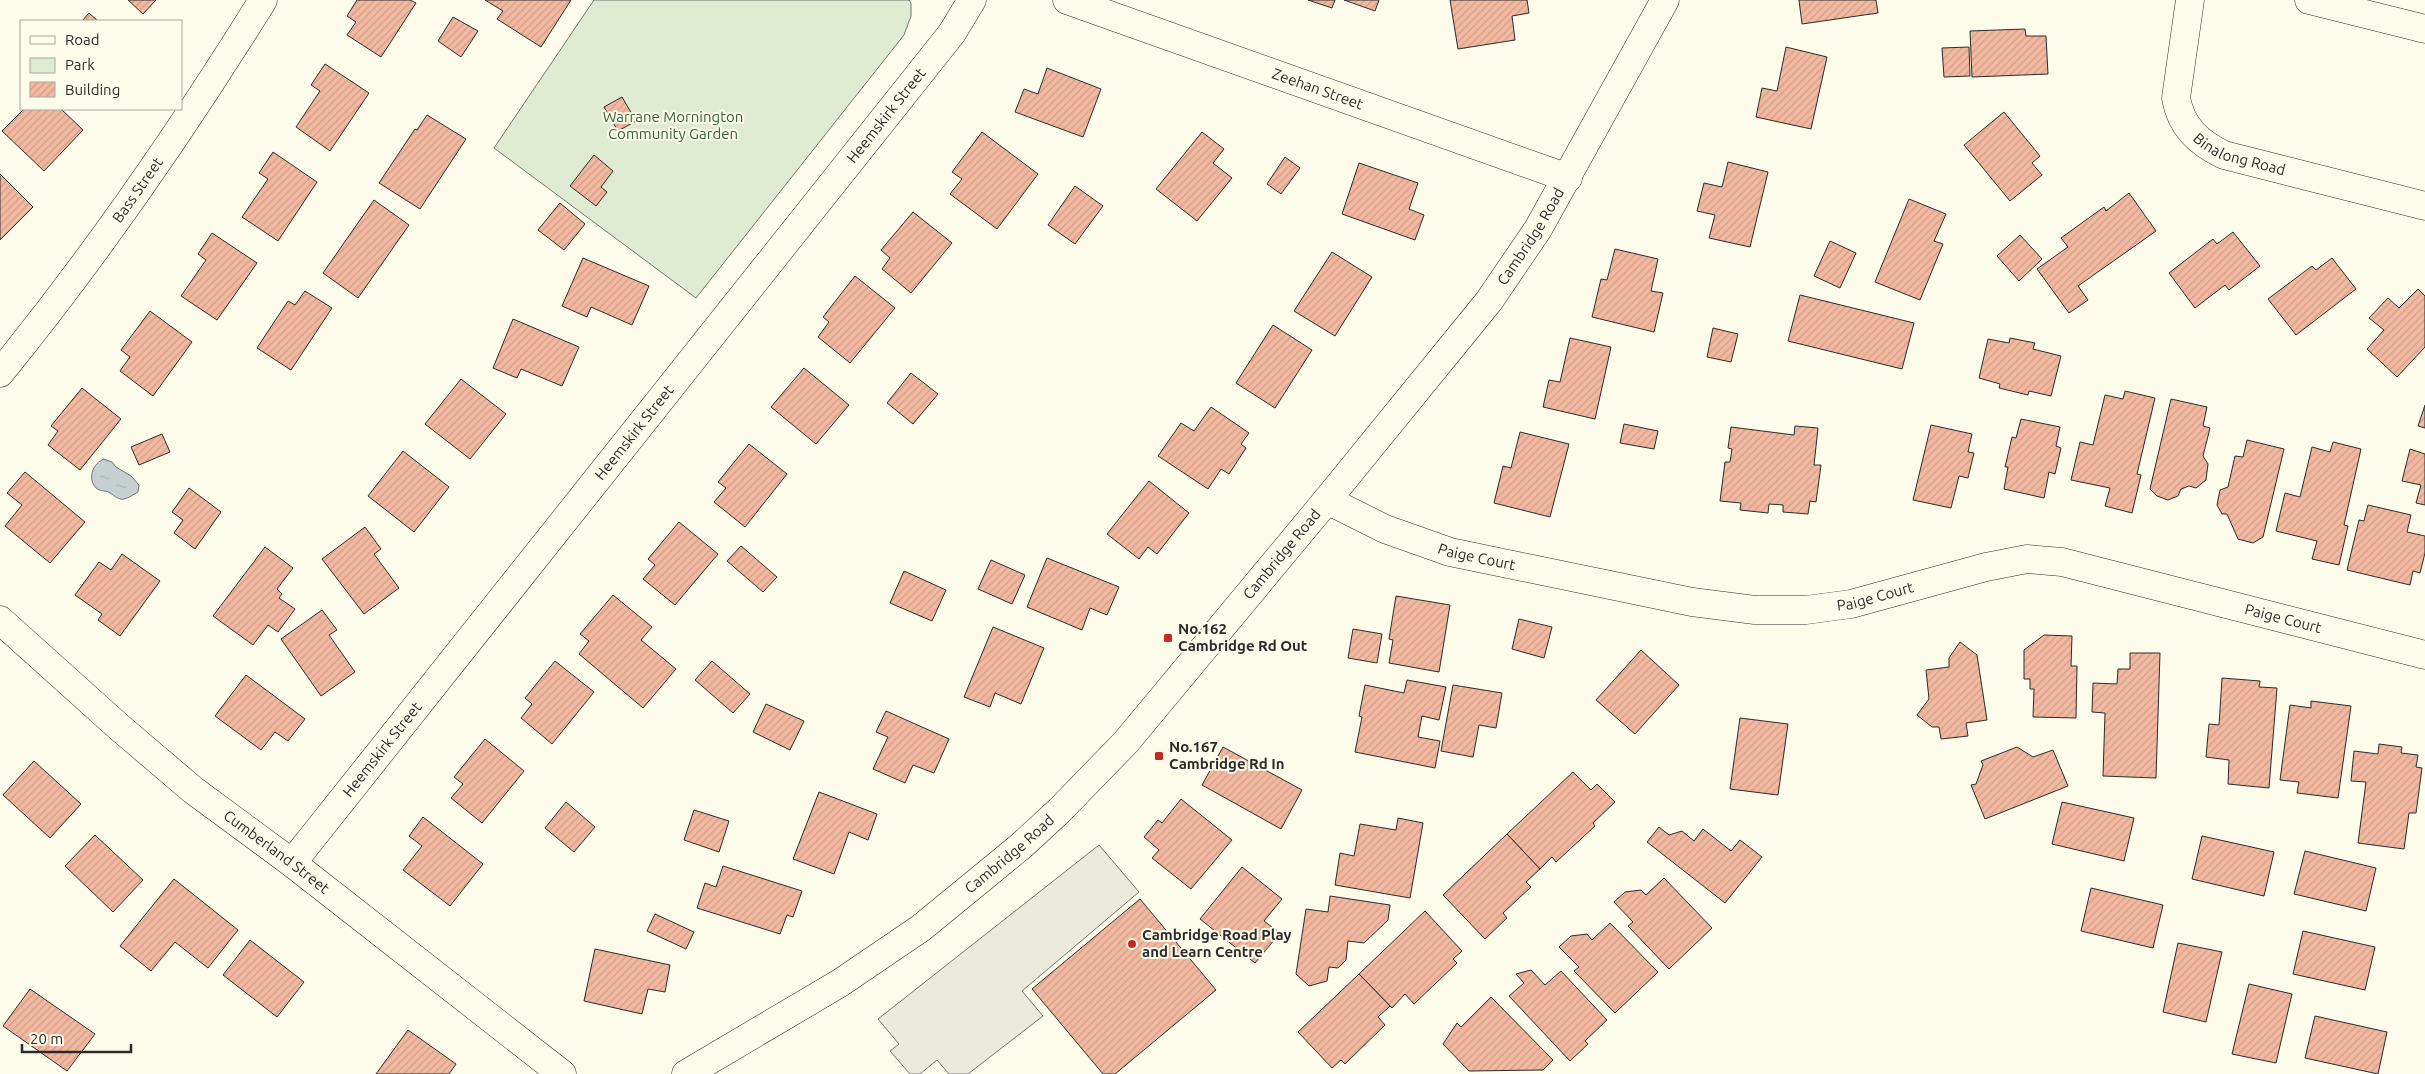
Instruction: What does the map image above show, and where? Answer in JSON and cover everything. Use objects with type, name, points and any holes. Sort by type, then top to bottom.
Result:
[{"type":"street","name":"Bass Street","points":[[0,373],[46,316],[159,160],[263,0]]},
{"type":"street","name":"Heemskirk Street","points":[[292,863],[952,33],[972,0]]},
{"type":"street","name":"Zeehan Street","points":[[1067,0],[1568,178]]},
{"type":"street","name":"Cambridge Road","points":[[686,1074],[840,983],[921,928],[1021,846],[1060,810],[1126,742],[1327,500],[1489,300],[1538,230],[1664,0]]},
{"type":"street","name":"Binalong Road","points":[[2190,0],[2176,98],[2179,114],[2186,127],[2208,148],[2224,155],[2425,206]]},
{"type":"street","points":[[2309,0],[2425,29]]},
{"type":"street","name":"Paige Court","points":[[1327,500],[1385,529],[1450,552],[1692,602],[1755,610],[1806,610],[1851,604],[1986,567],[2027,560],[2062,562],[2425,655]]},
{"type":"street","name":"Cumberland Street","points":[[0,620],[119,727],[193,790],[292,863],[562,1074]]},
{"type":"green space","name":"Warrane Mornington Community Garden","points":[[594,0],[909,0],[911,3],[911,16],[904,35],[696,298],[494,148]]},
{"type":"shaded area","points":[[1099,845],[1139,892],[1022,991],[1043,1016],[968,1074],[949,1074],[937,1060],[920,1074],[910,1074],[890,1051],[899,1044],[878,1019]]},
{"type":"water","points":[[104,459],[112,462],[116,467],[131,476],[139,485],[138,492],[122,499],[96,488],[92,480],[92,471]]},
{"type":"building","points":[[128,0],[156,0],[143,14]]},
{"type":"building","points":[[357,0],[410,0],[416,3],[381,57],[347,35],[356,22],[347,16]]},
{"type":"building","points":[[485,0],[571,0],[541,47],[497,19],[503,11]]},
{"type":"building","points":[[1308,0],[1335,0],[1332,8]]},
{"type":"building","points":[[1344,0],[1379,0],[1375,11]]},
{"type":"building","points":[[1450,0],[1527,0],[1529,13],[1512,16],[1515,40],[1458,49]]},
{"type":"building","points":[[1799,0],[1876,0],[1878,13],[1802,24]]},
{"type":"building","points":[[89,13],[97,20],[83,20]]},
{"type":"building","points":[[453,17],[478,31],[461,57],[438,41]]},
{"type":"building","points":[[2025,29],[2026,36],[2046,36],[2048,74],[1972,77],[1970,31]]},
{"type":"building","points":[[1786,47],[1827,57],[1811,129],[1756,117],[1762,88],[1777,91]]},
{"type":"building","points":[[1969,47],[1970,76],[1944,77],[1942,48]]},
{"type":"building","points":[[325,64],[369,93],[330,151],[296,127],[320,91],[311,85]]},
{"type":"building","points":[[1047,68],[1101,89],[1083,137],[1015,112],[1024,89],[1038,94]]},
{"type":"building","points":[[622,97],[636,121],[618,131],[604,107]]},
{"type":"building","points":[[23,110],[62,110],[83,130],[44,171],[2,131]]},
{"type":"building","points":[[2004,112],[2040,156],[2032,163],[2042,175],[2010,201],[1964,145]]},
{"type":"building","points":[[427,115],[466,139],[420,209],[379,183],[415,129],[417,130]]},
{"type":"building","points":[[982,132],[1038,174],[997,229],[950,194],[962,179],[952,172]]},
{"type":"building","points":[[1202,132],[1224,149],[1213,163],[1232,178],[1197,221],[1156,189]]},
{"type":"building","points":[[273,152],[317,182],[278,241],[242,217],[268,179],[259,173]]},
{"type":"building","points":[[594,155],[613,171],[601,187],[607,192],[596,206],[570,186]]},
{"type":"building","points":[[1285,157],[1300,168],[1281,194],[1267,184]]},
{"type":"building","points":[[1728,162],[1768,172],[1750,247],[1709,238],[1715,215],[1697,211],[1704,183],[1722,187]]},
{"type":"building","points":[[1359,163],[1418,183],[1409,209],[1424,215],[1415,240],[1342,214]]},
{"type":"building","points":[[0,174],[33,207],[0,240]]},
{"type":"building","points":[[1075,186],[1103,206],[1075,244],[1048,225]]},
{"type":"building","points":[[2129,193],[2156,231],[2078,286],[2088,300],[2069,313],[2037,269],[2068,247],[2061,238],[2104,207],[2106,211]]},
{"type":"building","points":[[1909,199],[1946,214],[1934,241],[1943,244],[1920,300],[1875,282]]},
{"type":"building","points":[[374,200],[409,225],[358,298],[323,273]]},
{"type":"building","points":[[560,203],[585,224],[564,250],[538,230]]},
{"type":"building","points":[[913,212],[952,243],[911,293],[882,269],[890,258],[881,250]]},
{"type":"building","points":[[2233,232],[2260,266],[2229,290],[2225,285],[2195,308],[2169,273],[2213,239],[2217,244]]},
{"type":"building","points":[[212,233],[257,263],[217,320],[181,296],[206,260],[198,254]]},
{"type":"building","points":[[2020,235],[2042,259],[2019,281],[1997,256]]},
{"type":"building","points":[[1830,241],[1856,253],[1840,288],[1814,276]]},
{"type":"building","points":[[1615,249],[1658,259],[1651,291],[1663,293],[1654,332],[1592,317],[1601,279],[1607,280]]},
{"type":"building","points":[[1332,252],[1372,277],[1335,336],[1294,311]]},
{"type":"building","points":[[583,258],[649,286],[632,325],[591,307],[587,317],[562,306]]},
{"type":"building","points":[[2332,258],[2356,289],[2296,335],[2268,299],[2312,266],[2316,270]]},
{"type":"building","points":[[855,276],[895,308],[850,363],[818,337],[829,322],[823,317]]},
{"type":"building","points":[[2418,289],[2425,296],[2425,347],[2397,377],[2367,349],[2384,330],[2369,318],[2388,298],[2399,308]]},
{"type":"building","points":[[305,291],[332,308],[291,370],[257,348],[288,301],[295,305]]},
{"type":"building","points":[[1800,295],[1914,323],[1902,369],[1788,341]]},
{"type":"building","points":[[150,311],[192,342],[153,396],[120,371],[130,357],[121,350]]},
{"type":"building","points":[[513,319],[579,347],[562,386],[521,369],[517,378],[493,368]]},
{"type":"building","points":[[1273,325],[1312,350],[1275,408],[1236,383]]},
{"type":"building","points":[[1713,328],[1738,334],[1731,362],[1707,357]]},
{"type":"building","points":[[1570,338],[1611,347],[1595,419],[1543,407],[1549,380],[1560,382]]},
{"type":"building","points":[[2010,338],[2035,343],[2033,349],[2061,356],[2051,396],[2029,391],[2028,395],[1999,388],[2000,384],[1979,378],[1988,339],[2009,343]]},
{"type":"building","points":[[804,368],[849,405],[816,444],[771,407]]},
{"type":"building","points":[[911,373],[938,394],[913,424],[887,403]]},
{"type":"building","points":[[461,379],[506,414],[470,459],[425,424]]},
{"type":"building","points":[[82,388],[121,419],[80,470],[48,445],[58,431],[51,426]]},
{"type":"building","points":[[2125,391],[2155,398],[2137,474],[2141,475],[2132,513],[2105,506],[2110,488],[2071,480],[2080,442],[2093,445],[2105,395],[2123,399]]},
{"type":"building","points":[[2171,399],[2207,407],[2203,426],[2210,428],[2203,456],[2208,464],[2206,480],[2196,488],[2189,486],[2181,489],[2178,496],[2168,500],[2157,496],[2150,489]]},
{"type":"building","points":[[2425,405],[2425,428],[2418,426]]},
{"type":"building","points":[[1211,407],[1249,433],[1241,444],[1246,448],[1229,474],[1221,469],[1208,489],[1158,456],[1181,423],[1194,431]]},
{"type":"building","points":[[2021,419],[2060,427],[2056,446],[2061,448],[2055,474],[2049,472],[2044,498],[2004,489],[2008,467],[2005,467],[2012,437],[2016,438]]},
{"type":"building","points":[[1624,424],[1658,431],[1654,449],[1620,443]]},
{"type":"building","points":[[1931,425],[1972,434],[1968,452],[1974,453],[1968,478],[1959,476],[1951,508],[1913,500]]},
{"type":"building","points":[[1795,426],[1818,428],[1814,465],[1821,465],[1816,502],[1810,501],[1808,514],[1783,512],[1783,505],[1769,504],[1768,513],[1740,510],[1741,503],[1720,501],[1725,462],[1730,462],[1732,449],[1728,448],[1731,427],[1794,435]]},
{"type":"building","points":[[1520,432],[1569,444],[1550,517],[1494,503],[1503,466],[1511,468]]},
{"type":"building","points":[[162,434],[170,452],[139,465],[131,447]]},
{"type":"building","points":[[2247,440],[2284,449],[2263,537],[2253,543],[2238,539],[2227,514],[2222,514],[2217,505],[2220,490],[2228,487],[2235,456],[2243,457]]},
{"type":"building","points":[[2333,442],[2361,449],[2344,525],[2348,526],[2339,565],[2312,559],[2317,541],[2276,531],[2285,493],[2300,497],[2312,447],[2330,452]]},
{"type":"building","points":[[749,444],[787,474],[745,527],[714,502],[726,488],[718,482]]},
{"type":"building","points":[[2410,449],[2425,454],[2425,505],[2416,503],[2421,485],[2402,481]]},
{"type":"building","points":[[403,451],[449,487],[414,532],[368,496]]},
{"type":"building","points":[[25,472],[85,522],[50,563],[5,526],[22,505],[7,493]]},
{"type":"building","points":[[1149,481],[1189,513],[1157,554],[1148,547],[1139,559],[1107,534]]},
{"type":"building","points":[[189,488],[221,512],[195,549],[174,533],[183,520],[172,512]]},
{"type":"building","points":[[2368,505],[2411,515],[2407,532],[2425,536],[2425,553],[2420,573],[2413,571],[2410,585],[2347,570],[2359,520],[2364,521]]},
{"type":"building","points":[[679,522],[718,554],[675,605],[643,579],[655,565],[648,559]]},
{"type":"building","points":[[365,527],[381,549],[374,554],[399,588],[364,614],[322,559]]},
{"type":"building","points":[[741,546],[777,577],[763,592],[727,561]]},
{"type":"building","points":[[265,547],[293,568],[277,589],[282,594],[279,598],[295,609],[278,632],[268,625],[253,645],[213,616]]},
{"type":"building","points":[[122,554],[160,581],[120,636],[98,620],[102,614],[75,595],[99,562],[111,570]]},
{"type":"building","points":[[1047,558],[1119,587],[1107,615],[1090,608],[1082,630],[1027,607]]},
{"type":"building","points":[[991,560],[1025,575],[1012,604],[978,589]]},
{"type":"building","points":[[904,571],[946,590],[932,621],[890,603]]},
{"type":"building","points":[[613,595],[652,627],[641,640],[676,669],[643,708],[579,654],[589,641],[580,634]]},
{"type":"building","points":[[1396,596],[1450,605],[1439,672],[1389,663],[1393,640],[1389,639]]},
{"type":"building","points":[[322,610],[337,630],[329,635],[355,672],[321,696],[281,639]]},
{"type":"building","points":[[1519,619],[1552,627],[1544,658],[1512,649]]},
{"type":"building","points":[[993,627],[1044,648],[1021,704],[995,693],[990,707],[964,697]]},
{"type":"building","points":[[1353,629],[1382,634],[1377,663],[1348,658]]},
{"type":"building","points":[[2044,635],[2072,636],[2071,666],[2077,666],[2076,718],[2033,717],[2034,689],[2030,689],[2030,679],[2024,679],[2024,650]]},
{"type":"building","points":[[1960,642],[1977,655],[1987,720],[1966,723],[1968,736],[1941,739],[1939,727],[1932,727],[1917,715],[1929,699],[1926,670],[1949,667],[1949,658]]},
{"type":"building","points":[[1641,650],[1679,685],[1635,734],[1596,700]]},
{"type":"building","points":[[2130,653],[2160,653],[2156,778],[2103,776],[2105,713],[2092,712],[2093,683],[2117,684],[2118,669],[2130,669]]},
{"type":"building","points":[[555,661],[594,692],[552,744],[521,718],[532,704],[525,698]]},
{"type":"building","points":[[712,661],[750,694],[733,713],[695,680]]},
{"type":"building","points":[[246,675],[305,719],[288,741],[275,732],[261,750],[215,716]]},
{"type":"building","points":[[2222,678],[2260,681],[2259,687],[2277,688],[2269,788],[2228,784],[2229,760],[2206,757],[2209,724],[2219,725]]},
{"type":"building","points":[[1407,680],[1446,687],[1439,720],[1422,716],[1418,737],[1440,741],[1435,768],[1355,752],[1362,717],[1359,716],[1365,685],[1404,693]]},
{"type":"building","points":[[1453,685],[1502,693],[1496,728],[1479,725],[1473,757],[1441,751]]},
{"type":"building","points":[[2311,701],[2351,706],[2338,798],[2297,793],[2299,782],[2280,780],[2290,705],[2311,708]]},
{"type":"building","points":[[766,704],[804,721],[790,750],[753,732]]},
{"type":"building","points":[[886,711],[949,739],[934,773],[913,765],[905,783],[873,769],[888,737],[876,732]]},
{"type":"building","points":[[1740,718],[1788,724],[1778,795],[1730,789]]},
{"type":"building","points":[[485,739],[524,771],[482,823],[451,798],[463,784],[454,777]]},
{"type":"building","points":[[2379,744],[2402,747],[2401,753],[2418,755],[2416,767],[2422,768],[2416,813],[2409,813],[2404,849],[2358,843],[2366,782],[2351,781],[2354,751],[2378,754]]},
{"type":"building","points":[[1223,747],[1302,790],[1281,829],[1202,785]]},
{"type":"building","points":[[2017,747],[2033,757],[2053,750],[2068,786],[1985,819],[1971,785],[1976,784],[1983,765],[1981,761]]},
{"type":"building","points":[[34,761],[81,804],[50,838],[3,795]]},
{"type":"building","points":[[1573,772],[1591,790],[1597,784],[1615,802],[1593,823],[1595,826],[1556,862],[1552,857],[1540,869],[1507,834]]},
{"type":"building","points":[[819,792],[877,814],[868,840],[849,832],[834,874],[793,859]]},
{"type":"building","points":[[1181,799],[1232,840],[1191,889],[1152,858],[1159,850],[1144,837],[1158,820],[1162,823]]},
{"type":"building","points":[[566,802],[595,827],[574,852],[545,828]]},
{"type":"building","points":[[2062,802],[2134,818],[2124,861],[2052,844]]},
{"type":"building","points":[[694,810],[729,821],[719,852],[684,840]]},
{"type":"building","points":[[423,817],[483,864],[450,906],[403,870],[422,846],[409,836]]},
{"type":"building","points":[[1398,818],[1423,823],[1410,898],[1335,885],[1340,853],[1354,856],[1360,824],[1396,830]]},
{"type":"building","points":[[1659,827],[1669,835],[1682,831],[1694,841],[1703,829],[1731,851],[1740,840],[1762,857],[1725,903],[1647,842]]},
{"type":"building","points":[[1507,834],[1540,869],[1526,882],[1531,887],[1503,913],[1507,918],[1485,939],[1443,895]]},
{"type":"building","points":[[95,835],[143,880],[113,912],[65,866]]},
{"type":"building","points":[[2202,836],[2274,852],[2264,896],[2192,879]]},
{"type":"building","points":[[2305,851],[2376,868],[2366,911],[2294,894]]},
{"type":"building","points":[[723,866],[802,891],[793,917],[787,915],[780,934],[697,908],[705,883],[716,887]]},
{"type":"building","points":[[1242,867],[1282,899],[1264,921],[1280,933],[1255,963],[1200,919]]},
{"type":"building","points":[[1664,878],[1712,928],[1669,969],[1628,926],[1633,922],[1614,902],[1625,892],[1641,890],[1646,895]]},
{"type":"building","points":[[174,879],[238,930],[208,968],[175,942],[151,971],[120,946]]},
{"type":"building","points":[[2091,888],[2163,905],[2153,948],[2081,931]]},
{"type":"building","points":[[1330,896],[1390,905],[1388,920],[1364,943],[1348,941],[1346,960],[1338,968],[1329,967],[1327,981],[1309,986],[1296,974],[1306,909],[1328,912]]},
{"type":"building","name":"Cambridge Road Play and Learn Centre","points":[[1140,899],[1216,990],[1115,1074],[1103,1074],[1032,989]]},
{"type":"building","points":[[1425,911],[1462,951],[1453,959],[1457,963],[1414,1004],[1405,994],[1392,1008],[1359,974]]},
{"type":"building","points":[[655,914],[694,932],[686,949],[647,931]]},
{"type":"building","points":[[1610,923],[1658,972],[1615,1013],[1574,971],[1579,967],[1559,947],[1571,936],[1587,934],[1592,940]]},
{"type":"building","points":[[2303,931],[2375,947],[2365,990],[2293,974]]},
{"type":"building","points":[[250,940],[304,982],[277,1017],[223,975]]},
{"type":"building","points":[[2178,943],[2222,952],[2206,1022],[2163,1012]]},
{"type":"building","points":[[595,949],[670,965],[665,992],[648,989],[642,1014],[584,1001]]},
{"type":"building","points":[[1531,970],[1545,985],[1561,971],[1607,1020],[1585,1041],[1588,1044],[1570,1061],[1509,996],[1524,983],[1516,974]]},
{"type":"building","points":[[1359,974],[1390,1006],[1378,1017],[1385,1025],[1345,1064],[1341,1060],[1332,1068],[1298,1032]]},
{"type":"building","points":[[2249,984],[2292,994],[2276,1063],[2232,1054]]},
{"type":"building","points":[[30,989],[95,1034],[67,1071],[3,1026]]},
{"type":"building","points":[[1491,997],[1553,1060],[1543,1070],[1469,1071],[1443,1044],[1457,1023],[1461,1027]]},
{"type":"building","points":[[2315,1016],[2387,1032],[2378,1074],[2305,1058]]},
{"type":"building","points":[[408,1030],[456,1064],[449,1074],[376,1074]]},
{"type":"place","name":"No.162 Cambridge Rd Out","points":[[1168,638]]},
{"type":"place","name":"No.167 Cambridge Rd In","points":[[1159,756]]},
{"type":"place","name":"Cambridge Road Play and Learn Centre","points":[[1132,944]]}]
